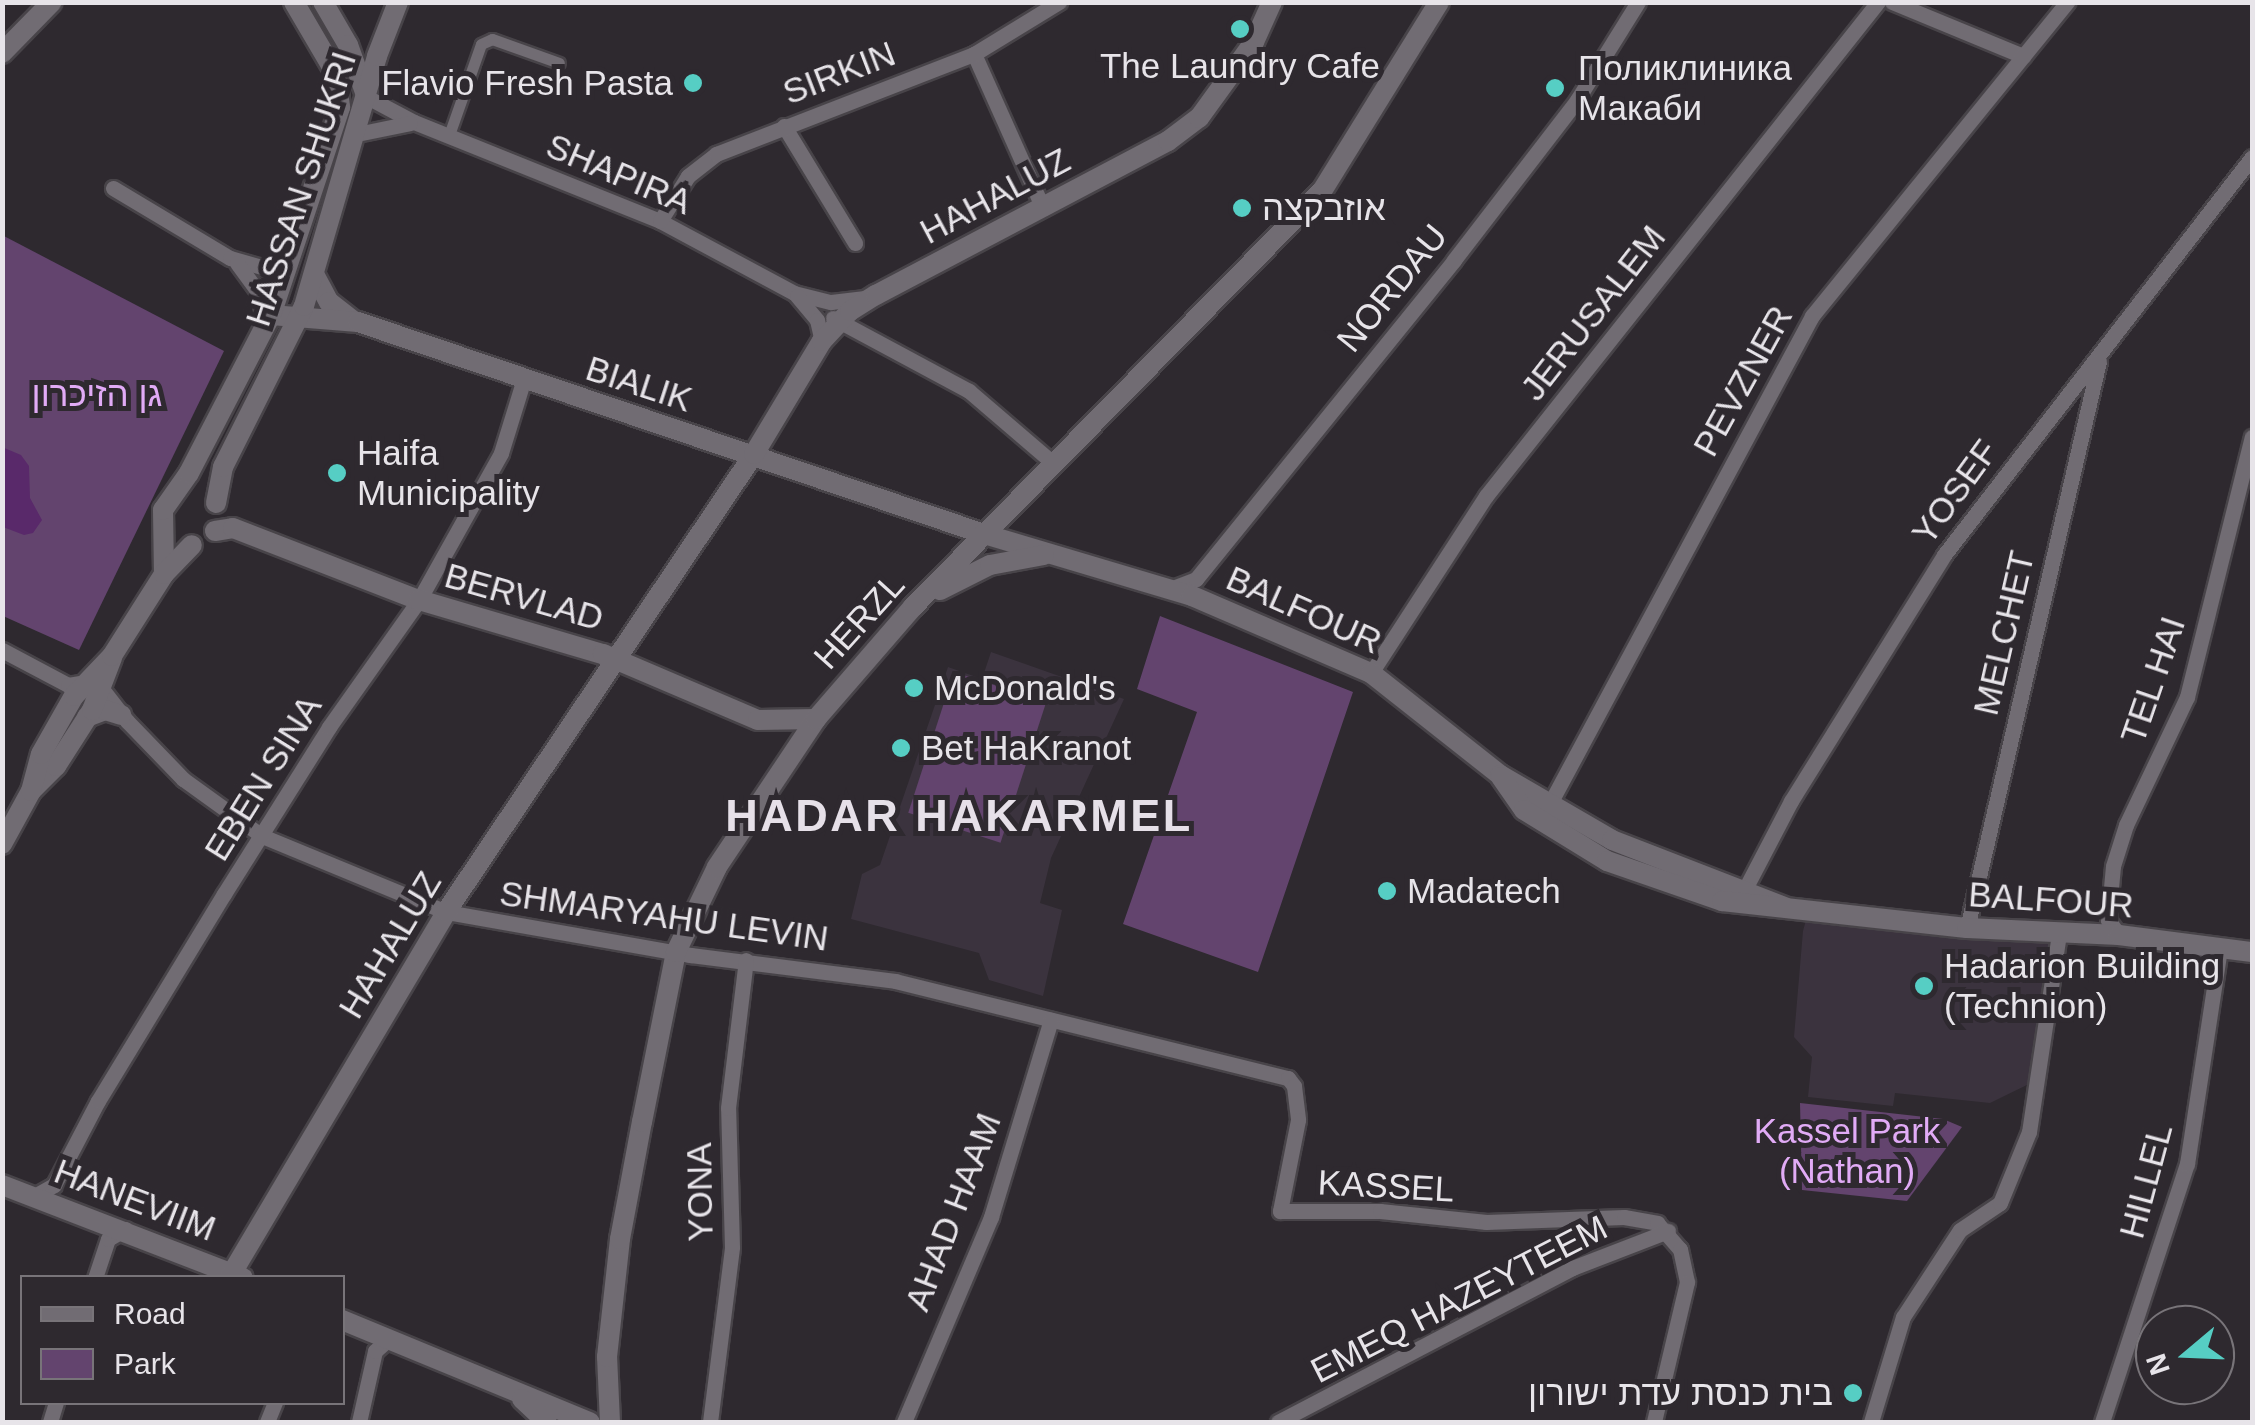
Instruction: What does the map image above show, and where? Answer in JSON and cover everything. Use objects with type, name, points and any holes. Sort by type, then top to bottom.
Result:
[{"type":"street","points":[[2,53],[52,2]]},
{"type":"street","name":"HASSAN SHUKRI","points":[[171,495],[189,473],[268,321],[336,122],[340,92],[322,46],[294,2]]},
{"type":"street","points":[[324,2],[348,45],[367,96]]},
{"type":"street","name":"HASSAN SHUKRI","points":[[216,503],[224,468],[301,314],[315,276],[398,2]]},
{"type":"street","name":"SIRKIN","points":[[660,221],[701,164],[784,126],[974,54],[1059,2]]},
{"type":"street","name":"HAHALUZ","points":[[238,1275],[446,912],[754,454],[837,319],[1168,142],[1199,118],[1254,42],[1272,2]]},
{"type":"street","name":"HERZL","points":[[610,1422],[607,1357],[620,1239],[676,952],[717,867],[816,719],[913,607],[1322,191],[1440,2]]},
{"type":"street","name":"NORDAU","points":[[1170,589],[1196,578],[1454,260],[1576,100],[1638,2]]},
{"type":"street","name":"JERUSALEM","points":[[1371,673],[1486,496],[1878,2]]},
{"type":"street","points":[[1892,2],[2024,56]]},
{"type":"street","name":"PEVZNER","points":[[1553,804],[1751,423],[1812,316],[2067,2]]},
{"type":"street","points":[[449,135],[481,44],[492,40],[559,64]]},
{"type":"street","points":[[974,54],[1044,208]]},
{"type":"street","name":"SHAPIRA","points":[[367,96],[414,122],[660,221],[794,293],[831,302],[876,296]]},
{"type":"street","points":[[358,134],[414,122]]},
{"type":"street","points":[[784,126],[855,243]]},
{"type":"street","name":"YOSEF","points":[[1744,890],[1791,801],[1944,555],[2252,157]]},
{"type":"street","points":[[113,188],[230,258],[286,274]]},
{"type":"street","points":[[230,258],[253,282],[268,321]]},
{"type":"street","points":[[315,276],[328,302],[358,322]]},
{"type":"street","name":"SHAPIRA","points":[[794,293],[817,320],[822,341]]},
{"type":"street","name":"BIALIK","points":[[268,321],[301,314],[358,322],[523,382],[754,454],[984,534]]},
{"type":"street","points":[[837,319],[969,391],[1054,463]]},
{"type":"street","name":"MELCHET","points":[[1967,928],[2101,352]]},
{"type":"street","name":"EBEN SINA","points":[[36,1195],[54,1185],[98,1101],[329,726],[418,600],[501,453],[523,382]]},
{"type":"street","name":"TEL HAI","points":[[2119,935],[2108,920],[2112,866],[2126,826],[2187,697],[2252,437]]},
{"type":"street","points":[[2,844],[31,791],[41,754],[99,675],[164,574],[192,544],[215,531],[216,503],[196,488],[171,495],[163,510],[164,574]]},
{"type":"street","points":[[164,526],[178,541],[192,544]]},
{"type":"street","name":"BERVLAD","points":[[215,531],[233,528],[418,600],[618,659],[758,720],[816,719]]},
{"type":"street","name":"BALFOUR","points":[[984,534],[1170,589],[1371,673],[1500,775],[1612,840],[1784,907]]},
{"type":"street","name":"BALFOUR","points":[[913,607],[990,564],[1054,555]]},
{"type":"street","points":[[2,650],[68,685],[99,675]]},
{"type":"street","points":[[31,791],[56,766],[87,717],[99,675]]},
{"type":"street","name":"SHMARYAHU LEVIN","points":[[99,675],[121,714],[183,779],[262,836],[446,912],[676,952],[895,981],[1243,1066]]},
{"type":"street","points":[[87,717],[105,710],[121,714]]},
{"type":"street","name":"BALFOUR","points":[[1500,775],[1524,810],[1606,862],[1657,882],[1741,906],[1784,907],[1967,928],[2119,935],[2252,952]]},
{"type":"street","points":[[1524,810],[1544,811],[1553,804]]},
{"type":"street","points":[[1871,1422],[1904,1318],[1960,1230],[2000,1203],[2029,1132],[2059,933]]},
{"type":"street","name":"HILLEL","points":[[2102,1422],[2187,1164],[2220,948]]},
{"type":"street","name":"YONA","points":[[710,1422],[732,1247],[728,1108],[746,960]]},
{"type":"street","name":"AHAD HAAM","points":[[904,1422],[990,1217],[1051,1020]]},
{"type":"street","name":"KASSEL","points":[[1243,1066],[1288,1078],[1294,1086],[1298,1120],[1280,1211],[1380,1211],[1470,1221],[1624,1217],[1642,1218],[1668,1231]]},
{"type":"street","name":"HANEVIIM","points":[[2,1185],[126,1229],[238,1275]]},
{"type":"street","points":[[95,1275],[108,1239],[126,1229]]},
{"type":"street","points":[[1654,1422],[1687,1282],[1680,1249],[1668,1231]]},
{"type":"street","name":"EMEQ HAZEYTEEM","points":[[1278,1422],[1572,1268],[1668,1231]]},
{"type":"street","points":[[345,1321],[590,1422]]},
{"type":"street","points":[[360,1422],[376,1352],[390,1339]]},
{"type":"street","points":[[513,1391],[547,1422]]},
{"type":"shaded area","points":[[2,447],[21,455],[29,466],[30,498],[42,520],[33,533],[24,535],[3,527]]},
{"type":"shaded area","points":[[991,652],[1124,699],[1051,858],[1040,903],[1062,910],[1043,996],[989,980],[979,953],[851,919],[862,874],[880,865],[948,667],[982,679]]},
{"type":"shaded area","name":"Hadarion Building (Technion)","points":[[1809,909],[2058,936],[2035,1081],[1990,1103],[1895,1093],[1893,1106],[1808,1097],[1812,1057],[1794,1037],[1803,931]]},
{"type":"green space","name":"גן הזיכרון","points":[[2,235],[224,351],[79,650],[3,616]]},
{"type":"green space","points":[[1160,616],[1353,692],[1258,972],[1123,924],[1197,712],[1137,689]]},
{"type":"green space","points":[[954,672],[1046,702],[1001,843],[908,813]]},
{"type":"green space","name":"Kassel Park (Nathan)","points":[[1800,1103],[1943,1119],[1962,1127],[1907,1201],[1802,1190]]},
{"type":"place","name":"The Laundry Cafe","points":[[1240,29]]},
{"type":"place","name":"Flavio Fresh Pasta","points":[[693,83]]},
{"type":"place","name":"Поликлиника Макаби","points":[[1555,88]]},
{"type":"place","name":"אוזבקצה","points":[[1242,208]]},
{"type":"place","name":"Haifa Municipality","points":[[337,473]]},
{"type":"place","name":"McDonald's","points":[[914,688]]},
{"type":"place","name":"Bet HaKranot","points":[[901,748]]},
{"type":"place","name":"Madatech","points":[[1387,891]]},
{"type":"place","name":"Hadarion Building (Technion)","points":[[1924,986]]},
{"type":"place","name":"בית כנסת עדת ישורון","points":[[1853,1393]]},
{"type":"district","name":"HADAR HAKARMEL","points":[[959,816]]}]
